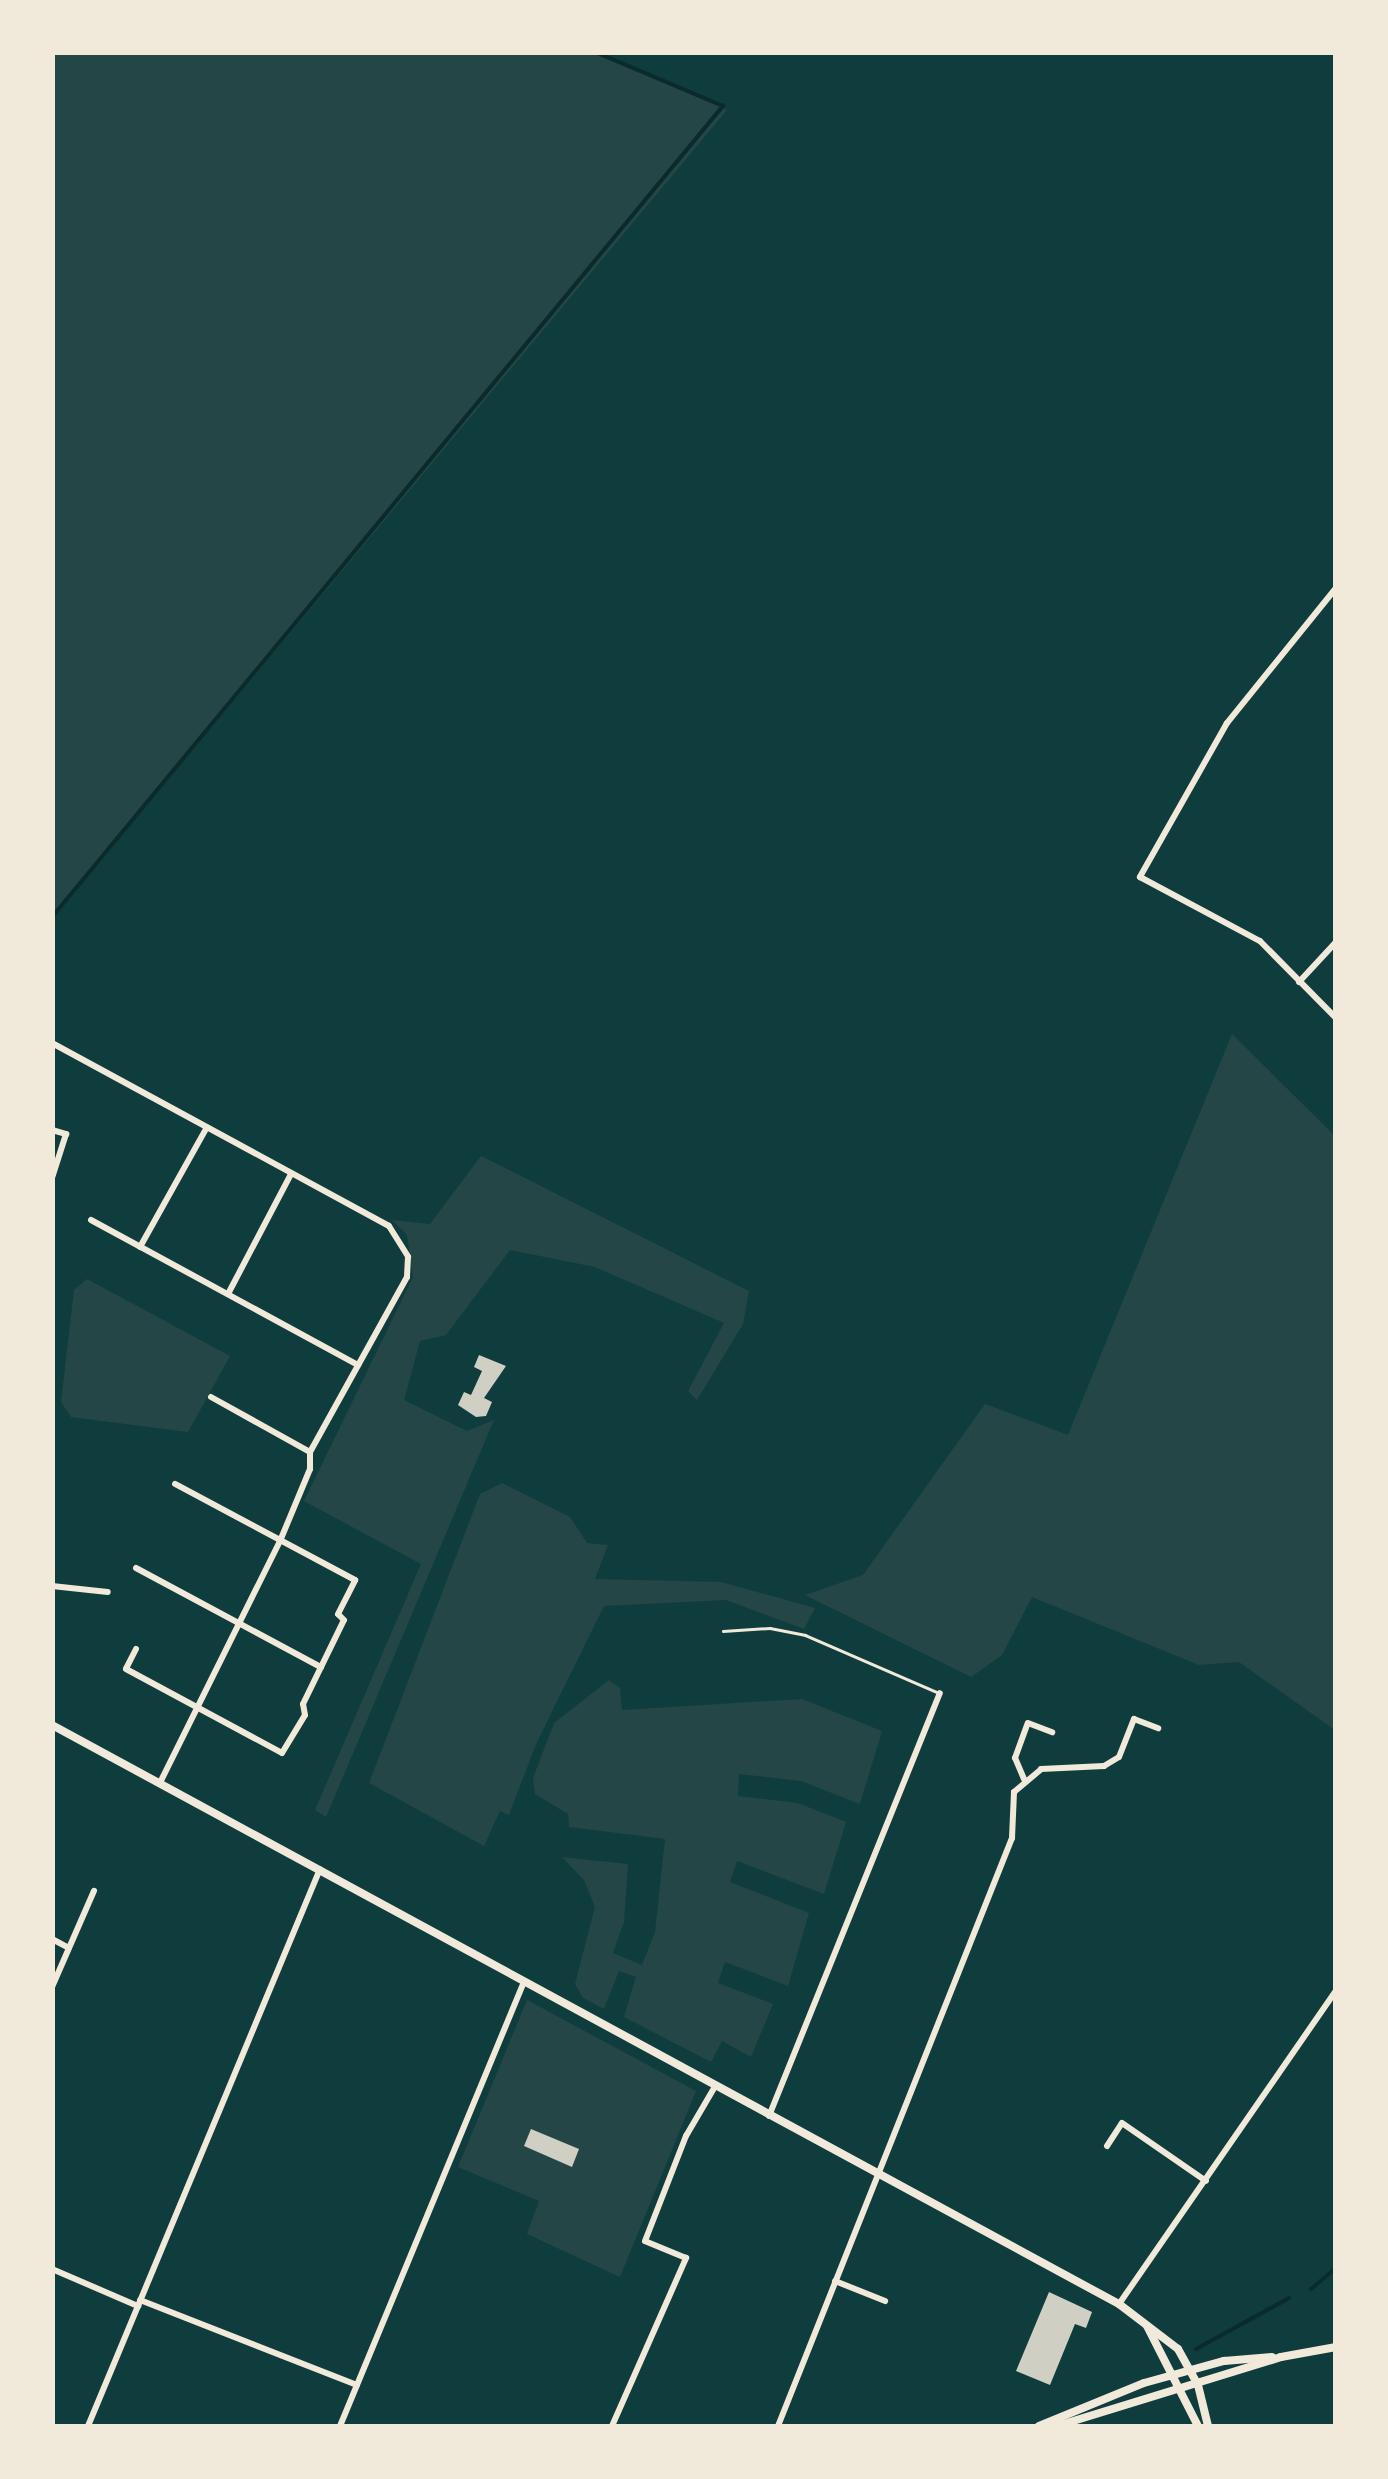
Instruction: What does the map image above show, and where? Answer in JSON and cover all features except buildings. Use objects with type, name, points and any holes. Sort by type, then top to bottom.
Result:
[{"type":"street","points":[[1336,588],[1275,657],[1196,773],[1140,876],[1226,918],[1336,1018]]},
{"type":"street","points":[[1299,982],[1336,942]]},
{"type":"street","points":[[52,1042],[389,1226],[408,1256],[406,1277],[310,1452],[310,1469],[280,1541],[200,1710],[160,1783]]},
{"type":"street","points":[[140,1246],[206,1126]]},
{"type":"street","points":[[52,1130],[66,1134],[52,1178]]},
{"type":"street","points":[[228,1294],[291,1174]]},
{"type":"street","points":[[91,1220],[358,1365]]},
{"type":"street","points":[[211,1398],[310,1452]]},
{"type":"street","points":[[136,1649],[126,1669],[282,1754],[305,1716],[302,1704],[355,1580],[175,1484]]},
{"type":"street","points":[[136,1568],[321,1667]]},
{"type":"street","points":[[52,1586],[108,1592]]},
{"type":"street","points":[[768,2116],[940,1694]]},
{"type":"street","points":[[778,2426],[1012,1838],[1014,1792],[1024,1778],[1040,1769],[1104,1766],[1119,1756],[1134,1719],[1158,1728]]},
{"type":"street","points":[[1024,1778],[1015,1758],[1028,1723],[1052,1732]]},
{"type":"street","points":[[52,1724],[714,2088],[1118,2304],[1178,2349],[1198,2385],[1208,2426]]},
{"type":"street","points":[[88,2426],[320,1868]]},
{"type":"street","points":[[52,1987],[94,1891]]},
{"type":"street","points":[[52,1939],[68,1948]]},
{"type":"street","points":[[340,2426],[523,1984]]},
{"type":"street","points":[[1118,2304],[1336,1992]]},
{"type":"street","points":[[612,2426],[686,2258],[645,2242],[714,2088]]},
{"type":"street","points":[[1107,2146],[1122,2123],[1206,2180]]},
{"type":"street","points":[[52,2269],[358,2385]]},
{"type":"street","points":[[835,2281],[885,2301]]},
{"type":"street","points":[[1145,2322],[1184,2389],[1198,2426]]},
{"type":"street","points":[[1039,2426],[1191,2370],[1336,2347]]},
{"type":"street","points":[[1057,2426],[1281,2357]]},
{"type":"lane","points":[[723,1631],[770,1628],[805,1635],[940,1694]]},
{"type":"shaded area","points":[[53,52],[600,53],[727,110],[53,917]]},
{"type":"shaded area","points":[[1232,1034],[1335,1136],[1335,1730],[1239,1662],[1199,1665],[1032,1597],[1002,1655],[971,1677],[805,1595],[863,1575],[985,1404],[1068,1435]]},
{"type":"shaded area","points":[[481,1156],[749,1291],[743,1324],[697,1400],[688,1391],[724,1323],[595,1267],[510,1250],[446,1335],[420,1341],[404,1400],[467,1431],[494,1420],[326,1817],[315,1810],[421,1564],[304,1501],[413,1277],[407,1235],[392,1220],[430,1224]]},
{"type":"shaded area","points":[[87,1279],[230,1356],[188,1432],[71,1417],[61,1402],[74,1290]]},
{"type":"shaded area","points":[[502,1483],[570,1517],[587,1543],[608,1545],[595,1579],[721,1582],[815,1608],[804,1629],[726,1600],[604,1606],[536,1744],[509,1815],[500,1811],[484,1846],[369,1783],[480,1494]]},
{"type":"shaded area","points":[[609,1680],[620,1688],[622,1710],[802,1699],[882,1731],[860,1804],[801,1781],[739,1774],[738,1796],[798,1803],[846,1822],[824,1894],[737,1861],[730,1882],[809,1913],[788,1986],[725,1962],[718,1983],[773,2004],[751,2057],[722,2041],[711,2062],[624,2017],[636,1977],[619,1971],[604,2009],[583,1998],[575,1984],[595,1907],[584,1880],[562,1857],[628,1864],[624,1922],[613,1953],[642,1965],[655,1932],[665,1839],[569,1827],[568,1814],[535,1794],[533,1778],[554,1723]]},
{"type":"shaded area","points":[[527,2000],[696,2091],[620,2277],[527,2234],[539,2201],[458,2167]]},
{"type":"waterway","points":[[52,917],[723,106],[595,52]]},
{"type":"waterway","points":[[1311,2289],[1336,2268]]},
{"type":"waterway","points":[[1196,2349],[1289,2298]]}]
